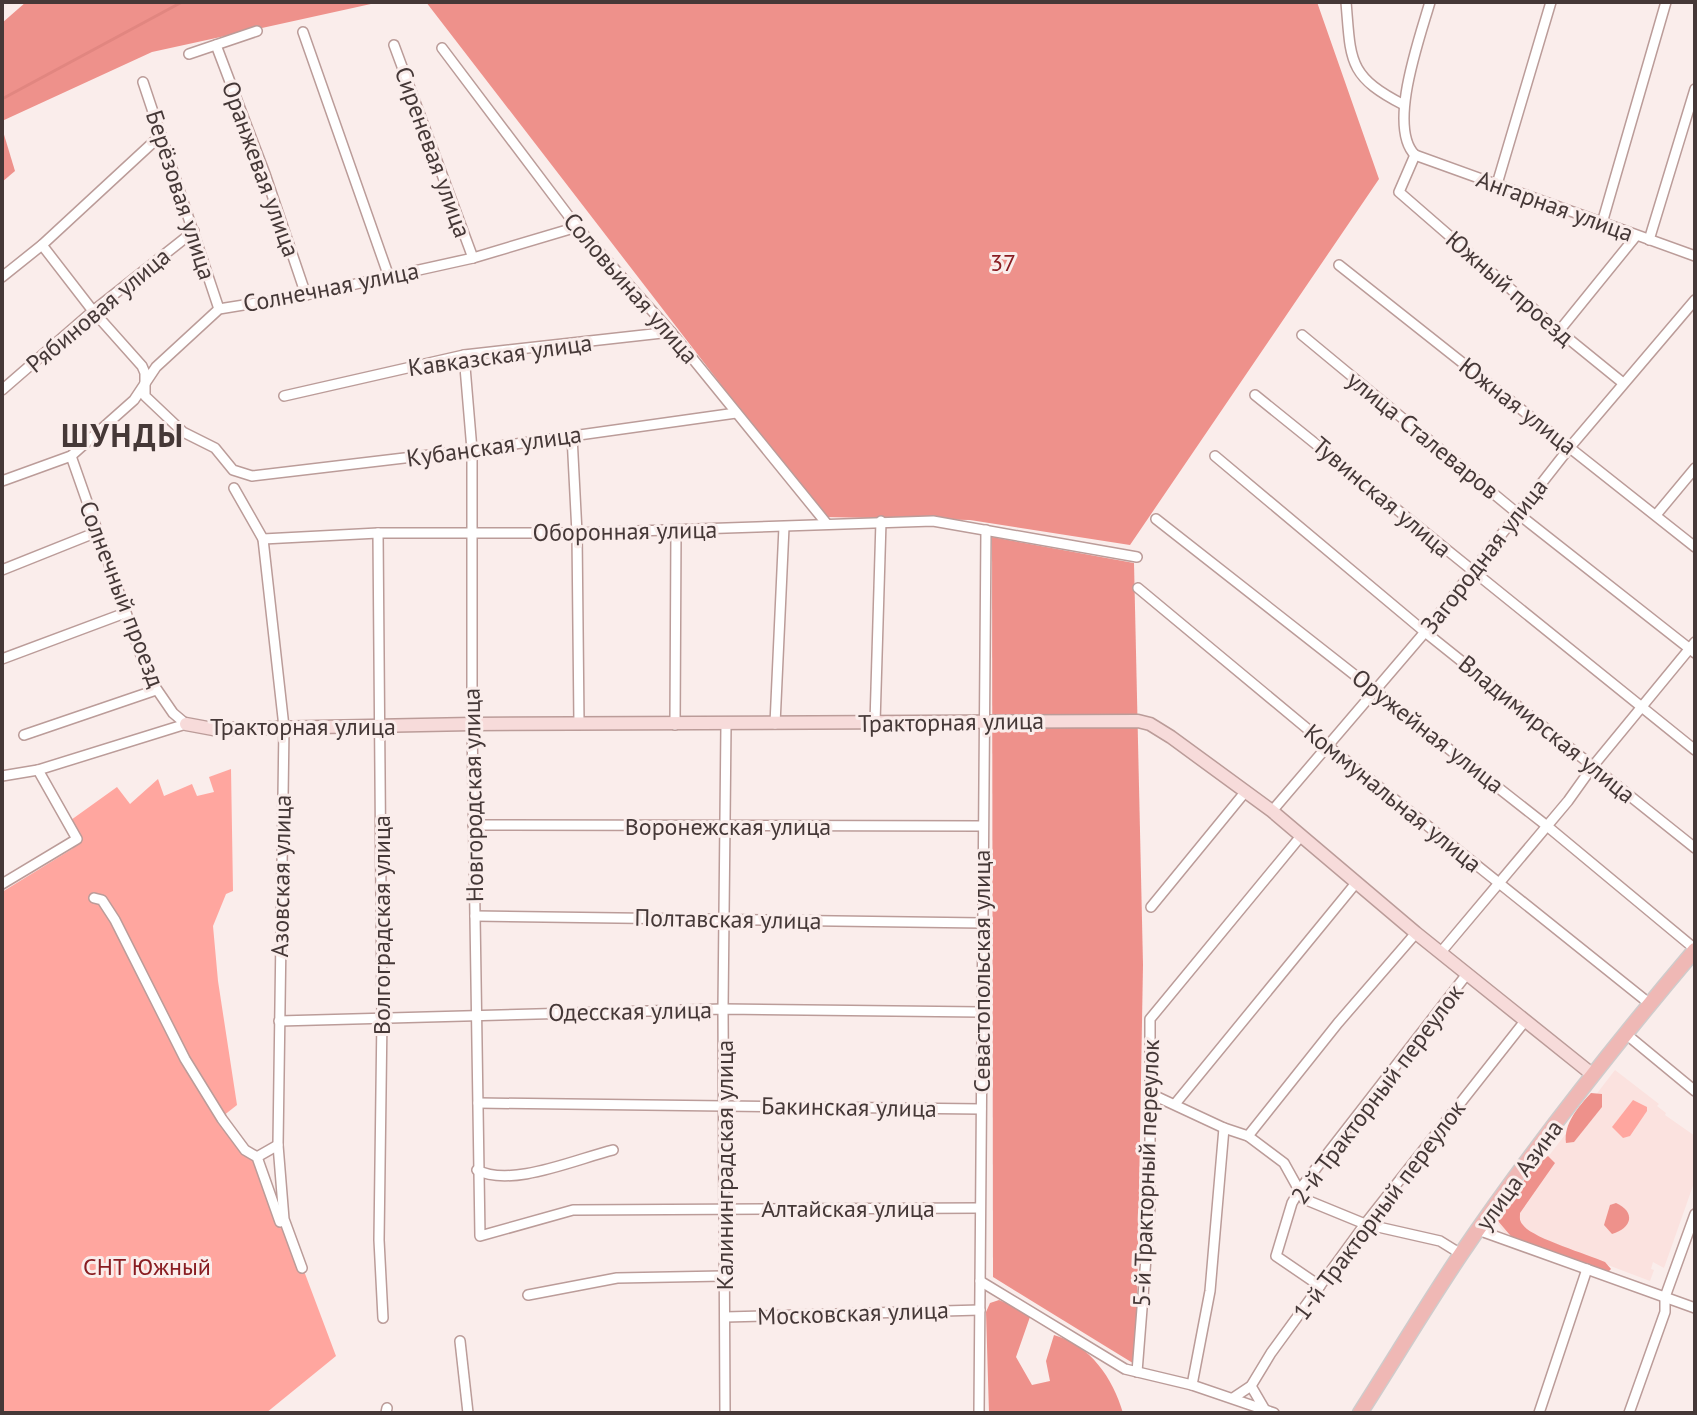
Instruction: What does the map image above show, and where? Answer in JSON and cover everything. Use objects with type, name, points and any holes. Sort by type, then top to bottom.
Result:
[{"type":"main road","name":"улица Азина","points":[[1360,1413],[1478,1230],[1593,1075],[1695,950]]},
{"type":"street","points":[[1346,2],[1351,57],[1360,75],[1382,94],[1404,105]]},
{"type":"street","points":[[1415,155],[1409,148],[1404,105],[1430,2]]},
{"type":"street","points":[[1497,184],[1551,2]]},
{"type":"street","points":[[1602,223],[1666,2]]},
{"type":"street","points":[[189,54],[257,31]]},
{"type":"street","points":[[303,32],[389,277]]},
{"type":"street","name":"Оранжевая улица","points":[[216,45],[265,174],[306,295]]},
{"type":"street","name":"Сиреневая улица","points":[[394,45],[473,258]]},
{"type":"street","name":"Соловьиная улица","points":[[442,48],[577,227],[671,332],[827,524]]},
{"type":"street","name":"Берёзовая улица","points":[[143,82],[219,309]]},
{"type":"street","points":[[1649,240],[1695,89]]},
{"type":"street","points":[[2,277],[42,245],[161,135]]},
{"type":"street","name":"Ангарная улица","points":[[1415,155],[1695,256]]},
{"type":"street","name":"Южный проезд","points":[[1415,155],[1399,192],[1623,383]]},
{"type":"street","name":"Солнечная улица","points":[[2,481],[71,456],[134,400],[156,367],[219,309],[306,295],[473,258],[577,227]]},
{"type":"street","name":"Рябиновая улица","points":[[2,390],[93,311],[194,231]]},
{"type":"street","points":[[1559,331],[1636,236]]},
{"type":"street","points":[[42,245],[93,311],[142,366],[146,383]]},
{"type":"street","name":"Южная улица","points":[[1339,265],[1695,547]]},
{"type":"street","name":"Загородная улица","points":[[1272,811],[1425,632],[1570,447],[1695,300]]},
{"type":"street","name":"Кавказская улица","points":[[284,396],[464,355],[671,332]]},
{"type":"street","name":"улица Сталеваров","points":[[1302,335],[1517,513],[1693,648]]},
{"type":"street","name":"Новгородская улица","points":[[464,355],[472,450],[473,825],[480,1236]]},
{"type":"street","name":"Кубанская улица","points":[[146,383],[145,396],[183,432],[215,448],[233,470],[252,476],[472,450],[736,413]]},
{"type":"street","name":"Тувинская улица","points":[[1255,395],[1695,750]]},
{"type":"street","points":[[572,436],[577,533],[579,724]]},
{"type":"street","name":"Солнечный проезд","points":[[71,456],[125,613],[156,690],[173,713],[186,724]]},
{"type":"street","name":"Владимирская улица","points":[[1215,456],[1425,632],[1695,848]]},
{"type":"street","points":[[1656,515],[1695,468]]},
{"type":"street","name":"Азовская улица","points":[[234,488],[263,539],[284,727],[278,1145],[284,1219],[302,1268]]},
{"type":"street","name":"Оружейная улица","points":[[1156,519],[1547,826],[1695,950]]},
{"type":"street","points":[[875,723],[881,521]]},
{"type":"street","name":"Оборонная улица","points":[[263,539],[378,533],[577,533],[933,521],[1137,557]]},
{"type":"street","points":[[775,724],[784,527]]},
{"type":"street","points":[[675,725],[676,530]]},
{"type":"street","name":"Севастопольская улица","points":[[979,1413],[986,530]]},
{"type":"street","points":[[2,570],[97,532]]},
{"type":"street","name":"Волгоградская улица","points":[[378,533],[382,1016],[379,1240],[383,1318]]},
{"type":"street","name":"Коммунальная улица","points":[[1138,588],[1328,746],[1650,1004]]},
{"type":"street","points":[[2,659],[125,613]]},
{"type":"street","points":[[1441,952],[1547,826],[1641,706],[1693,648]]},
{"type":"street","points":[[24,735],[156,690]]},
{"type":"street","name":"Тракторная улица","points":[[186,724],[213,729],[472,724],[1138,721],[1150,724],[1272,811],[1416,933],[1593,1075]]},
{"type":"street","points":[[2,776],[38,770],[186,724]]},
{"type":"street","name":"Калининградская улица","points":[[725,1413],[723,1009],[726,725]]},
{"type":"street","points":[[2,884],[77,839],[38,770]]},
{"type":"street","points":[[1151,907],[1246,791]]},
{"type":"street","name":"Воронежская улица","points":[[473,825],[982,826]]},
{"type":"street","name":"5-й Тракторный переулок","points":[[1137,1372],[1150,1207],[1150,1019],[1301,836]]},
{"type":"street","points":[[1175,1104],[1356,883]]},
{"type":"street","points":[[94,898],[102,900],[115,920],[185,1059],[222,1119],[245,1150],[257,1157],[301,1275],[300,1281]]},
{"type":"street","name":"Полтавская улица","points":[[475,916],[982,923]]},
{"type":"street","points":[[1248,1136],[1338,1023],[1416,933]]},
{"type":"street","name":"2-й Тракторный переулок","points":[[1320,1286],[1276,1256],[1292,1203],[1467,974]]},
{"type":"street","name":"Одесская улица","points":[[279,1021],[723,1009],[981,1012]]},
{"type":"street","name":"1-й Тракторный переулок","points":[[1233,1398],[1251,1386],[1271,1353],[1365,1224],[1525,1021]]},
{"type":"street","points":[[1626,1034],[1695,1091]]},
{"type":"street","points":[[1151,1094],[1248,1136],[1284,1163],[1304,1199],[1365,1224],[1440,1241],[1461,1254]]},
{"type":"street","name":"Бакинская улица","points":[[478,1103],[981,1109]]},
{"type":"street","points":[[1192,1385],[1210,1291],[1224,1128]]},
{"type":"street","points":[[257,1157],[278,1145]]},
{"type":"street","points":[[477,1170],[495,1176],[517,1176],[613,1150]]},
{"type":"street","name":"Алтайская улица","points":[[480,1236],[573,1210],[980,1208]]},
{"type":"street","points":[[1629,1413],[1695,1214]]},
{"type":"street","points":[[1478,1230],[1695,1308]]},
{"type":"street","points":[[1539,1413],[1587,1269]]},
{"type":"street","points":[[528,1295],[617,1278],[723,1276]]},
{"type":"street","name":"Московская улица","points":[[980,1281],[1125,1369],[1192,1385],[1270,1411]]},
{"type":"street","name":"Московская улица","points":[[725,1317],[980,1310]]},
{"type":"street","points":[[460,1341],[468,1413]]},
{"type":"street","points":[[1251,1386],[1270,1411]]},
{"type":"shaded area","points":[[1615,1070],[1659,1104],[1657,1106],[1665,1115],[1695,1136],[1695,1180],[1664,1268],[1653,1262],[1650,1281],[1534,1237],[1532,1242],[1505,1233],[1497,1223]]},
{"type":"green space","points":[[26,2],[380,2],[152,52],[2,121],[2,23]]},
{"type":"green space","name":"37","points":[[426,2],[1317,2],[1379,179],[1130,545],[970,520],[823,517]]},
{"type":"green space","points":[[2,128],[15,171],[2,182]]},
{"type":"green space","points":[[992,537],[1134,563],[1143,965],[1136,1365],[993,1277]]},
{"type":"green space","name":"СНТ Южный","points":[[231,769],[233,891],[226,894],[213,926],[237,1105],[223,1116],[240,1143],[266,1170],[336,1356],[266,1413],[2,1413],[2,892],[72,849],[79,842],[71,820],[117,787],[130,804],[158,779],[164,796],[192,784],[197,796],[214,792],[209,777]]},
{"type":"green space","points":[[1591,1093],[1602,1094],[1602,1107],[1574,1142],[1566,1143],[1569,1122]]},
{"type":"green space","points":[[1633,1100],[1647,1107],[1647,1111],[1630,1136],[1623,1138],[1612,1127]]},
{"type":"green space","points":[[1548,1156],[1555,1163],[1520,1213],[1521,1222],[1537,1235],[1605,1262],[1611,1269],[1608,1272],[1515,1241],[1498,1221],[1531,1170]]},
{"type":"green space","points":[[1616,1203],[1627,1211],[1629,1220],[1624,1228],[1612,1234],[1604,1225],[1610,1205]]},
{"type":"green space","points":[[999,1300],[1031,1314],[1016,1357],[1032,1385],[1050,1381],[1046,1361],[1054,1335],[1079,1346],[1098,1365],[1113,1387],[1123,1413],[989,1413],[986,1312],[990,1303]]},
{"type":"waterway","points":[[2,99],[182,2]]},
{"type":"district","name":"ШУНДЫ","points":[[123,435]]}]
